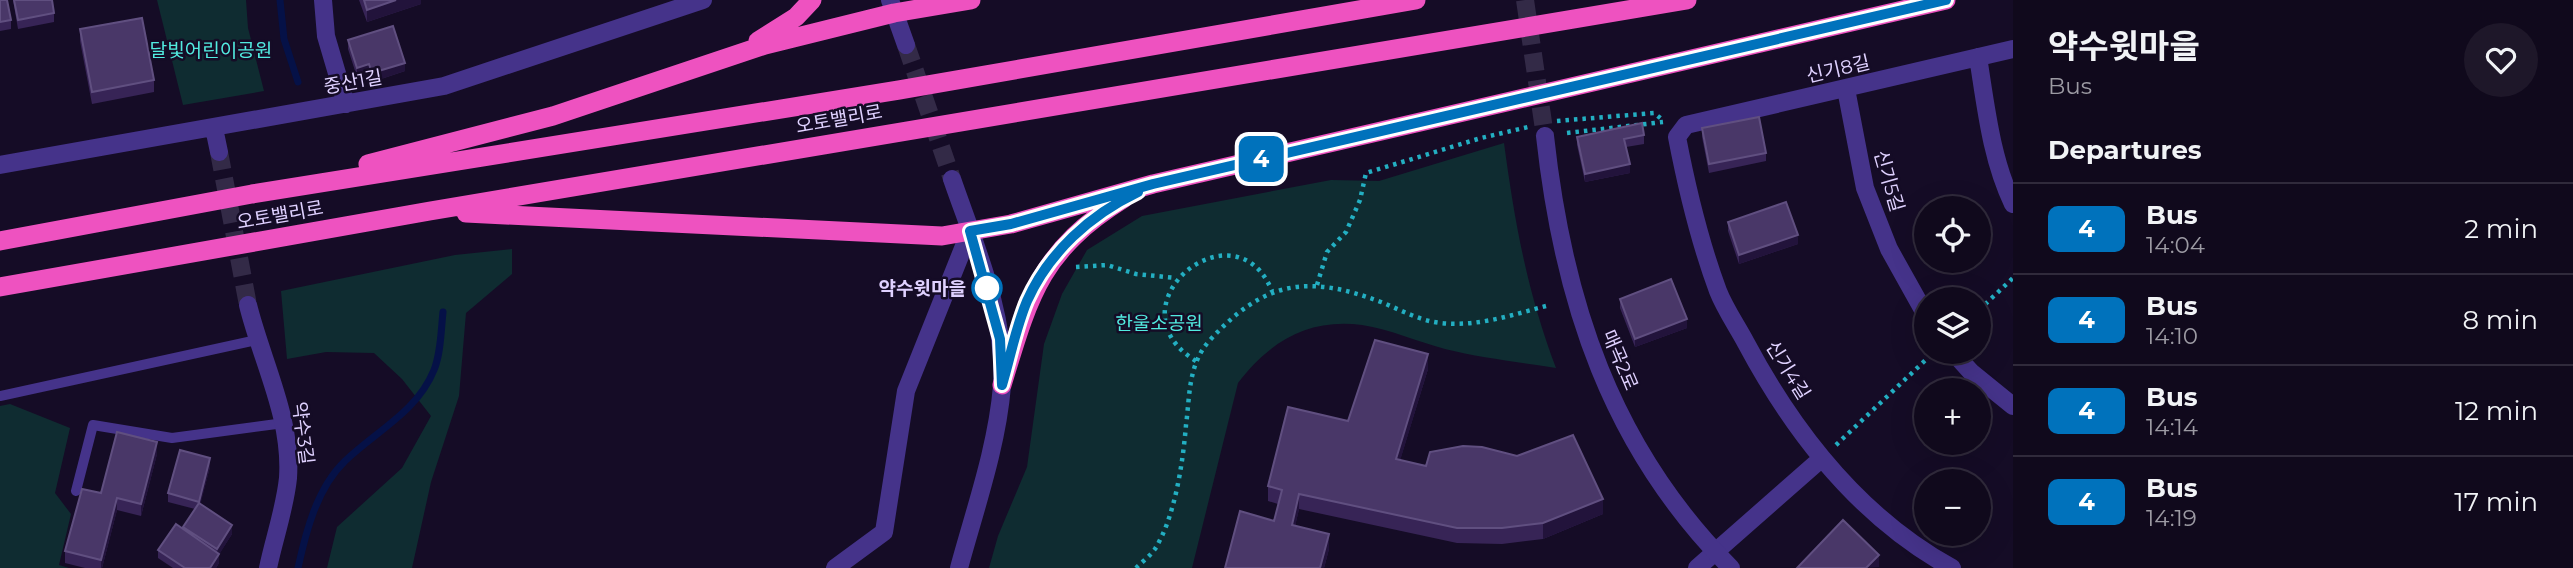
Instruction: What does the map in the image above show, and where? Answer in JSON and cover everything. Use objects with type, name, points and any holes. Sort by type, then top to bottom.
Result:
[{"type":"highway","points":[[740,53],[796,17],[811,0]]},
{"type":"highway","points":[[251,194],[553,116],[740,53],[892,6],[971,0]]},
{"type":"highway","name":"오토밸리로","points":[[0,241],[251,194],[885,92],[1416,0]]},
{"type":"highway","name":"오토밸리로","points":[[0,287],[430,211],[1686,0]]},
{"type":"highway","points":[[430,211],[942,236],[1011,224],[1153,184],[1946,0]]},
{"type":"highway","points":[[1002,385],[1027,301],[1048,267],[1073,234],[1122,199],[1153,184]]},
{"type":"street","points":[[323,0],[326,36],[346,104]]},
{"type":"street","name":"중산1길","points":[[0,165],[444,86],[703,0]]},
{"type":"street","points":[[892,6],[906,45]]},
{"type":"street","name":"신기8길","points":[[1682,131],[2013,49]]},
{"type":"street","points":[[1978,57],[1991,139],[2002,180],[2013,204]]},
{"type":"street","name":"신기5길","points":[[1846,89],[1865,188],[1889,249],[1914,294]]},
{"type":"street","points":[[214,128],[219,152]]},
{"type":"street","name":"매곡2로","points":[[1546,128],[1560,242],[1595,358],[1623,420],[1663,487],[1731,568]]},
{"type":"street","name":"신기4길","points":[[1682,131],[1693,218],[1719,294],[1758,365],[1821,459],[1884,522],[1952,568]]},
{"type":"street","points":[[952,179],[970,231],[1000,339],[1002,385],[992,443],[959,568]]},
{"type":"street","points":[[835,568],[884,532],[906,391],[970,231]]},
{"type":"street","name":"약수3길","points":[[248,305],[257,340],[278,395],[284,423],[288,478],[268,568]]},
{"type":"street","points":[[1964,364],[2013,406]]},
{"type":"street","points":[[1697,568],[1821,459]]},
{"type":"lane","points":[[0,396],[257,340]]},
{"type":"lane","points":[[76,491],[93,425],[172,438],[284,423]]},
{"type":"path","points":[[1317,285],[1327,252],[1346,232],[1360,200],[1366,173],[1481,138],[1654,113],[1664,122],[1682,131]]},
{"type":"path","points":[[1567,133],[1664,122]]},
{"type":"path","points":[[1196,361],[1176,345],[1168,329],[1165,312],[1168,294],[1176,278],[1189,266],[1205,258],[1223,256],[1241,259],[1256,268],[1272,291]]},
{"type":"path","points":[[1072,268],[1085,264],[1107,265],[1136,274],[1176,278]]},
{"type":"path","points":[[1991,299],[2013,278]]},
{"type":"path","points":[[1136,568],[1155,548],[1179,485],[1191,371],[1203,348],[1231,317],[1272,291],[1297,285],[1317,285],[1348,291],[1439,323],[1486,322],[1546,306]]},
{"type":"path","points":[[1821,459],[1922,364]]},
{"type":"green space","name":"달빛어린이공원","points":[[157,0],[246,0],[248,28],[264,91],[183,105]]},
{"type":"green space","name":"한울소공원","points":[[1504,143],[1523,257],[1537,312],[1556,368],[1459,352],[1362,325],[1324,325],[1307,329],[1277,345],[1250,368],[1238,383],[1192,568],[989,568],[998,536],[1027,467],[1044,344],[1062,294],[1087,250],[1142,216],[1331,180],[1379,181]]},
{"type":"green space","points":[[512,249],[512,274],[466,313],[459,396],[431,482],[412,568],[327,568],[337,527],[402,468],[431,416],[402,379],[374,353],[326,352],[287,359],[281,291],[455,255]]},
{"type":"green space","points":[[10,404],[70,428],[55,493],[71,514],[59,565],[69,568],[0,568],[0,406]]},
{"type":"building","points":[[0,0],[7,0],[11,20],[0,22]]},
{"type":"building","points":[[14,0],[52,0],[54,13],[18,20]]},
{"type":"building","points":[[364,0],[396,0],[367,10]]},
{"type":"building","points":[[142,18],[154,80],[92,92],[80,29]]},
{"type":"building","points":[[393,26],[405,63],[372,73],[369,64],[357,68],[348,40]]},
{"type":"building","points":[[1759,117],[1766,153],[1709,164],[1702,128]]},
{"type":"building","points":[[1642,123],[1644,135],[1624,139],[1630,164],[1585,174],[1577,137]]},
{"type":"building","points":[[1786,202],[1798,235],[1739,255],[1728,222]]},
{"type":"building","points":[[1671,279],[1687,319],[1635,339],[1620,299]]},
{"type":"building","points":[[1375,340],[1428,354],[1396,459],[1426,466],[1430,452],[1463,446],[1482,447],[1517,456],[1573,435],[1603,499],[1543,523],[1502,528],[1457,528],[1299,494],[1292,525],[1329,534],[1320,568],[1225,568],[1240,511],[1274,521],[1282,490],[1268,486],[1288,407],[1348,421]]},
{"type":"building","points":[[117,432],[157,442],[141,504],[117,498],[101,560],[65,551],[82,489],[101,493]]},
{"type":"building","points":[[180,450],[210,458],[199,502],[168,493]]},
{"type":"building","points":[[199,503],[232,525],[217,549],[183,527]]},
{"type":"building","points":[[1843,520],[1879,555],[1866,568],[1797,568]]},
{"type":"building","points":[[176,524],[219,554],[210,568],[185,568],[158,550]]},
{"type":"waterway","points":[[280,0],[284,39],[298,82]]},
{"type":"waterway","points":[[298,568],[314,511],[335,472],[407,409],[427,385],[438,356],[443,312]]},
{"type":"tunnel","points":[[1525,0],[1545,136]]},
{"type":"tunnel","points":[[906,45],[952,179]]},
{"type":"tunnel","points":[[219,152],[248,305]]},
{"type":"bus line","name":"4","points":[[1138,192],[1122,199],[1073,234],[1048,267],[1027,301],[1002,385],[1000,339],[970,231],[1011,224],[1153,184],[1946,0]]},
{"type":"place","name":"약수윗마을","points":[[987,288]]}]
